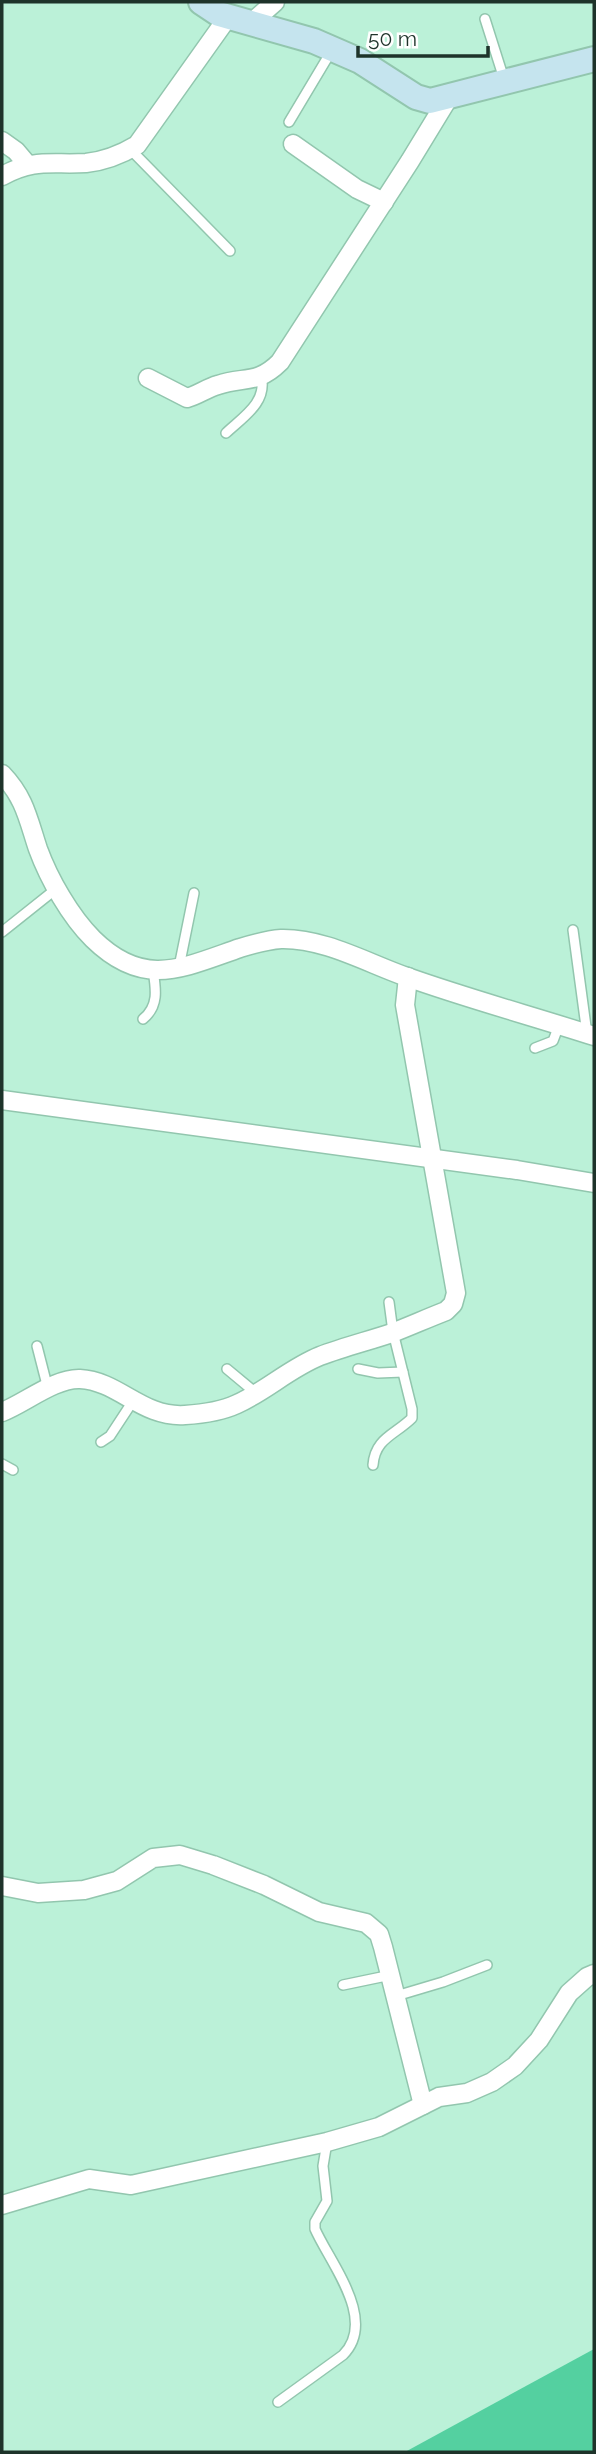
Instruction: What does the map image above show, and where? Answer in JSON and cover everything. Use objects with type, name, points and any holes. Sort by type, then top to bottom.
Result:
[{"type":"street","points":[[201,2],[219,14],[314,41],[360,61],[416,97],[430,101],[594,59]]},
{"type":"street","points":[[2,176],[27,164],[89,163],[121,155],[137,145],[239,20],[275,2]]},
{"type":"street","points":[[148,378],[187,398],[229,382],[244,382],[272,370],[280,362],[384,202],[449,97]]},
{"type":"street","points":[[2,141],[16,151],[27,164]]},
{"type":"street","points":[[293,144],[357,189],[384,202]]},
{"type":"street","points":[[2,774],[19,794],[56,889],[93,939],[132,965],[144,970],[179,967],[255,943],[280,939],[312,942],[408,977],[591,1035]]},
{"type":"street","points":[[2,1412],[59,1383],[80,1379],[107,1387],[165,1415],[184,1415],[235,1405],[319,1357],[446,1311],[455,1298],[405,1005],[408,977]]},
{"type":"street","points":[[2,1100],[594,1182]]},
{"type":"street","points":[[2,1886],[38,1894],[84,1890],[117,1881],[153,1858],[180,1855],[264,1885],[319,1912],[366,1923],[379,1934],[423,2105]]},
{"type":"street","points":[[2,2205],[89,2179],[131,2185],[327,2142],[379,2127],[439,2097],[467,2094],[492,2082],[515,2066],[539,2040],[569,1993],[594,1974]]},
{"type":"lane","points":[[485,19],[505,81]]},
{"type":"lane","points":[[289,122],[332,49]]},
{"type":"lane","points":[[130,149],[230,251]]},
{"type":"lane","points":[[226,433],[259,401],[264,386],[261,376]]},
{"type":"lane","points":[[2,932],[56,889]]},
{"type":"lane","points":[[179,967],[194,893]]},
{"type":"lane","points":[[573,930],[591,1035]]},
{"type":"lane","points":[[143,1019],[152,1012],[154,1005],[156,990],[153,970]]},
{"type":"lane","points":[[535,1048],[553,1041],[555,1024]]},
{"type":"lane","points":[[373,1465],[374,1452],[412,1418],[389,1302]]},
{"type":"lane","points":[[37,1346],[48,1389]]},
{"type":"lane","points":[[227,1369],[257,1394]]},
{"type":"lane","points":[[358,1369],[378,1373],[402,1372]]},
{"type":"lane","points":[[101,1441],[110,1436],[133,1401]]},
{"type":"lane","points":[[2,1464],[13,1470]]},
{"type":"lane","points":[[396,1996],[487,1965]]},
{"type":"lane","points":[[343,1985],[391,1975]]},
{"type":"lane","points":[[278,2402],[343,2355],[351,2347],[354,2338],[355,2314],[350,2297],[315,2229],[315,2222],[327,2201],[323,2166],[327,2142]]},
{"type":"shaded area","points":[[594,2349],[594,2452],[405,2452]]}]
